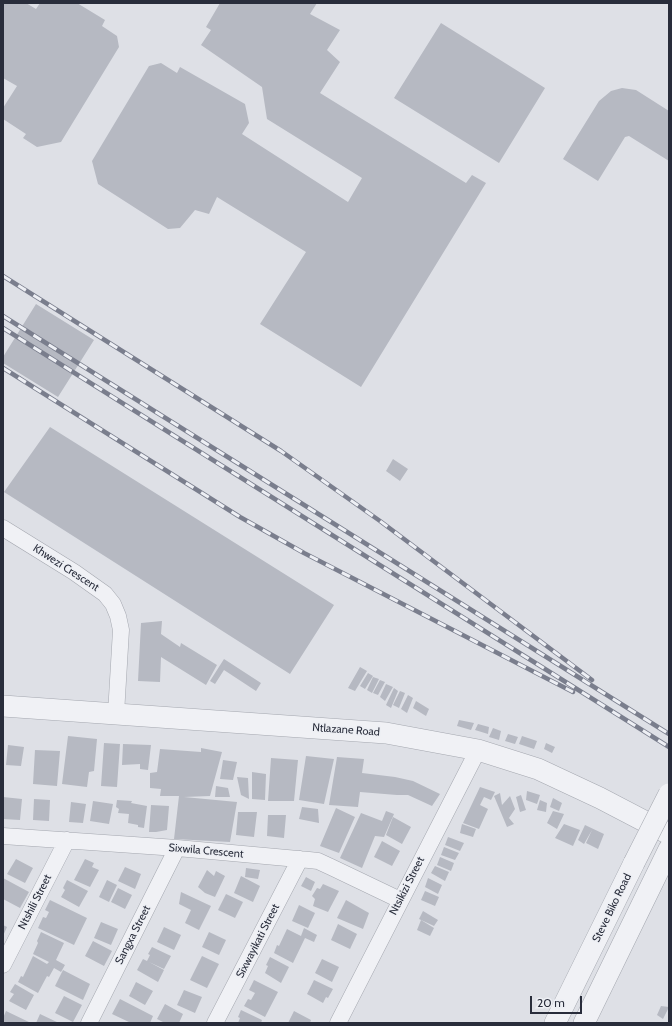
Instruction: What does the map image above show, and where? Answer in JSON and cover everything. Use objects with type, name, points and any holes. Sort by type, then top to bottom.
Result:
[{"type":"street","name":"Khwezi Crescent","points":[[3,528],[105,594],[113,604],[118,616],[121,630],[116,714]]},
{"type":"street","name":"Ntlazane Road","points":[[3,706],[386,733],[478,750],[538,769],[570,783],[669,834]]},
{"type":"street","name":"Ntsikizi Street","points":[[338,1023],[478,750]]},
{"type":"street","name":"Steve Biko Road","points":[[555,1023],[669,794]]},
{"type":"street","name":"Sixwila Crescent","points":[[3,836],[178,848],[318,861],[400,900]]},
{"type":"street","name":"Ntshili Street","points":[[3,964],[67,840]]},
{"type":"street","name":"Sangxa Street","points":[[89,1023],[178,848]]},
{"type":"street","points":[[584,1023],[669,849]]},
{"type":"street","name":"Sixwayikati Street","points":[[215,1023],[300,860]]},
{"type":"building","points":[[3,3],[26,3],[36,9],[40,3],[77,3],[105,20],[102,26],[117,36],[119,47],[61,142],[37,147],[23,138],[26,134],[3,119],[3,108],[17,86],[3,78]]},
{"type":"building","points":[[220,3],[317,3],[310,14],[340,30],[327,50],[340,62],[320,93],[466,183],[472,175],[486,183],[361,387],[260,324],[306,252],[217,197],[209,214],[195,210],[180,228],[168,229],[98,184],[92,161],[149,66],[161,63],[177,73],[180,67],[245,104],[249,123],[242,134],[348,202],[362,178],[267,119],[262,87],[201,45],[211,30],[206,27]]},
{"type":"building","points":[[441,23],[545,88],[499,163],[394,98]]},
{"type":"building","points":[[622,88],[636,90],[669,111],[669,161],[629,136],[625,137],[598,181],[563,159],[599,101],[611,91]]},
{"type":"building","points":[[36,304],[94,340],[58,397],[3,363],[3,357]]},
{"type":"building","points":[[50,427],[334,605],[290,674],[4,492]]},
{"type":"building","points":[[393,459],[408,469],[400,481],[386,471]]},
{"type":"building","points":[[162,621],[161,634],[180,647],[181,643],[217,665],[206,685],[161,657],[160,682],[138,681],[141,623]]},
{"type":"building","points":[[224,659],[261,683],[256,691],[224,670],[215,684],[210,681]]},
{"type":"building","points":[[360,667],[367,671],[355,691],[348,688]]},
{"type":"building","points":[[368,673],[373,676],[365,689],[360,686]]},
{"type":"building","points":[[373,677],[379,679],[372,693],[367,690]]},
{"type":"building","points":[[380,680],[385,682],[378,695],[373,693]]},
{"type":"building","points":[[386,684],[393,687],[385,701],[380,697]]},
{"type":"building","points":[[394,688],[398,691],[391,708],[386,705]]},
{"type":"building","points":[[400,691],[405,693],[399,708],[393,705]]},
{"type":"building","points":[[408,695],[413,698],[407,713],[401,709]]},
{"type":"building","points":[[416,701],[429,709],[426,716],[413,708]]},
{"type":"building","points":[[459,720],[474,723],[471,730],[457,726]]},
{"type":"building","points":[[478,724],[489,727],[488,734],[475,730]]},
{"type":"building","points":[[493,728],[501,731],[499,740],[489,737]]},
{"type":"building","points":[[508,734],[518,737],[515,744],[505,741]]},
{"type":"building","points":[[68,736],[97,739],[94,771],[89,772],[87,787],[62,784]]},
{"type":"building","points":[[522,736],[537,741],[534,749],[519,744]]},
{"type":"building","points":[[104,743],[120,744],[117,787],[101,786]]},
{"type":"building","points":[[546,743],[555,747],[552,753],[544,749]]},
{"type":"building","points":[[123,744],[151,745],[148,770],[140,769],[140,764],[122,765]]},
{"type":"building","points":[[8,745],[24,747],[21,766],[6,765]]},
{"type":"building","points":[[201,748],[222,752],[210,796],[184,797],[237,802],[230,842],[174,839],[179,796],[160,796],[161,789],[150,788],[150,773],[157,772],[160,749],[201,752]]},
{"type":"building","points":[[35,750],[60,751],[57,786],[33,784]]},
{"type":"building","points":[[306,756],[334,759],[324,804],[299,800]]},
{"type":"building","points":[[337,757],[364,759],[362,773],[413,781],[440,794],[432,806],[408,795],[360,792],[358,807],[329,805]]},
{"type":"building","points":[[271,758],[298,760],[294,801],[268,801]]},
{"type":"building","points":[[223,760],[237,762],[233,780],[220,779]]},
{"type":"building","points":[[252,772],[266,774],[265,800],[252,799]]},
{"type":"building","points":[[237,777],[248,778],[249,799],[241,795]]},
{"type":"building","points":[[216,786],[228,788],[230,797],[215,797]]},
{"type":"building","points":[[480,787],[495,792],[491,800],[484,797],[480,805],[488,809],[479,829],[463,823]]},
{"type":"building","points":[[527,791],[540,795],[537,804],[526,800]]},
{"type":"building","points":[[500,793],[502,805],[510,796],[515,809],[509,818],[514,824],[507,827],[494,796]]},
{"type":"building","points":[[521,795],[526,810],[520,812],[516,797]]},
{"type":"building","points":[[3,797],[22,799],[20,820],[3,819]]},
{"type":"building","points":[[553,798],[562,803],[559,811],[550,807]]},
{"type":"building","points":[[34,799],[50,800],[49,821],[33,820]]},
{"type":"building","points":[[117,800],[132,801],[131,803],[147,806],[144,828],[128,823],[129,814],[118,813],[119,809],[116,807]]},
{"type":"building","points":[[540,800],[547,803],[546,812],[537,810]]},
{"type":"building","points":[[93,801],[113,804],[109,824],[90,821]]},
{"type":"building","points":[[71,802],[86,804],[83,823],[69,822]]},
{"type":"building","points":[[151,805],[169,806],[167,830],[149,832]]},
{"type":"building","points":[[302,807],[318,809],[319,823],[299,819]]},
{"type":"building","points":[[336,808],[355,817],[339,853],[320,846]]},
{"type":"building","points":[[386,811],[394,814],[384,837],[375,836],[362,868],[340,858],[361,813],[382,821]]},
{"type":"building","points":[[553,811],[564,814],[557,829],[547,823]]},
{"type":"building","points":[[238,812],[257,812],[254,837],[236,835]]},
{"type":"building","points":[[268,815],[286,815],[284,838],[267,836]]},
{"type":"building","points":[[393,817],[411,827],[402,844],[386,835]]},
{"type":"building","points":[[462,824],[476,829],[473,837],[460,833]]},
{"type":"building","points":[[564,824],[580,830],[573,846],[555,838]]},
{"type":"building","points":[[585,825],[604,834],[598,849],[586,843],[592,830],[584,844],[578,840]]},
{"type":"building","points":[[448,837],[464,843],[460,851],[445,845]]},
{"type":"building","points":[[382,841],[400,851],[392,866],[374,857]]},
{"type":"building","points":[[444,847],[459,853],[455,860],[441,855]]},
{"type":"building","points":[[440,857],[454,863],[451,871],[437,865]]},
{"type":"building","points":[[16,859],[33,868],[25,883],[7,874]]},
{"type":"building","points":[[85,859],[94,863],[92,867],[99,870],[90,887],[74,880]]},
{"type":"building","points":[[435,866],[449,872],[445,881],[431,873]]},
{"type":"building","points":[[125,867],[141,874],[135,889],[118,881]]},
{"type":"building","points":[[246,868],[260,870],[258,879],[245,877]]},
{"type":"building","points":[[207,870],[214,876],[216,871],[225,876],[215,897],[205,893],[198,887]]},
{"type":"building","points":[[241,876],[260,886],[253,902],[234,893]]},
{"type":"building","points":[[306,877],[315,882],[311,891],[301,886]]},
{"type":"building","points":[[3,878],[29,892],[20,908],[3,899]]},
{"type":"building","points":[[428,878],[442,885],[438,894],[425,887]]},
{"type":"building","points":[[67,880],[88,891],[79,907],[61,897],[65,890],[63,888]]},
{"type":"building","points":[[107,880],[117,885],[109,902],[99,897]]},
{"type":"building","points":[[323,884],[339,891],[328,912],[313,906],[315,899],[312,896],[317,888],[320,889]]},
{"type":"building","points":[[118,888],[132,895],[125,909],[111,902]]},
{"type":"building","points":[[425,891],[439,897],[435,906],[421,900]]},
{"type":"building","points":[[181,892],[211,906],[199,930],[185,923],[191,910],[179,904]]},
{"type":"building","points":[[226,894],[243,902],[235,918],[218,910]]},
{"type":"building","points":[[50,900],[87,918],[74,945],[38,928],[43,917],[46,918],[49,912],[45,910]]},
{"type":"building","points":[[346,900],[369,913],[363,929],[337,918]]},
{"type":"building","points":[[299,905],[315,913],[308,928],[292,921]]},
{"type":"building","points":[[423,911],[438,920],[434,926],[419,919]]},
{"type":"building","points":[[421,920],[434,928],[430,936],[417,930]]},
{"type":"building","points":[[101,922],[118,929],[111,945],[94,938]]},
{"type":"building","points":[[338,924],[357,934],[350,949],[331,940]]},
{"type":"building","points":[[3,925],[7,927],[3,936]]},
{"type":"building","points":[[164,927],[181,935],[174,950],[157,942]]},
{"type":"building","points":[[304,928],[317,935],[314,942],[305,938],[293,963],[274,953],[287,929],[301,936]]},
{"type":"building","points":[[41,932],[64,943],[56,960],[65,965],[61,972],[54,968],[49,977],[47,976],[38,993],[18,982],[21,976],[23,977],[33,956],[47,964],[49,962],[33,954]]},
{"type":"building","points":[[209,932],[226,940],[219,955],[202,947]]},
{"type":"building","points":[[93,941],[112,951],[104,966],[85,956]]},
{"type":"building","points":[[152,947],[171,956],[164,969],[149,962],[164,970],[158,982],[137,970],[143,959],[147,961],[150,955],[148,954]]},
{"type":"building","points":[[202,956],[219,964],[207,988],[190,980]]},
{"type":"building","points":[[270,957],[289,967],[281,983],[265,973],[268,966],[266,965]]},
{"type":"building","points":[[322,959],[339,967],[332,982],[315,973]]},
{"type":"building","points":[[63,970],[90,984],[83,1000],[55,986]]},
{"type":"building","points":[[254,980],[278,992],[265,1017],[244,1006],[248,999],[251,1000],[255,993],[249,990]]},
{"type":"building","points":[[314,980],[333,989],[323,1003],[307,994]]},
{"type":"building","points":[[136,982],[153,991],[145,1005],[129,996]]},
{"type":"building","points":[[15,984],[34,995],[26,1010],[9,1001],[14,994],[10,992]]},
{"type":"building","points":[[184,990],[202,997],[195,1013],[177,1005]]},
{"type":"building","points":[[64,996],[82,1005],[73,1022],[55,1013]]},
{"type":"building","points":[[120,999],[153,1016],[150,1023],[131,1023],[112,1014]]},
{"type":"building","points":[[165,1004],[183,1014],[179,1023],[165,1023],[157,1019]]},
{"type":"building","points":[[661,1006],[669,1007],[663,1019],[657,1015]]},
{"type":"building","points":[[241,1010],[262,1020],[261,1023],[238,1023],[240,1018],[238,1017]]},
{"type":"building","points":[[6,1011],[31,1023],[3,1023],[3,1018]]},
{"type":"building","points":[[294,1011],[311,1020],[310,1023],[288,1023]]},
{"type":"building","points":[[40,1014],[59,1023],[36,1023]]},
{"type":"railway","points":[[3,276],[281,451],[380,521],[592,680]]},
{"type":"railway","points":[[3,316],[669,734]]},
{"type":"railway","points":[[3,328],[669,747]]},
{"type":"railway","points":[[3,368],[240,517],[304,553],[573,692]]}]
